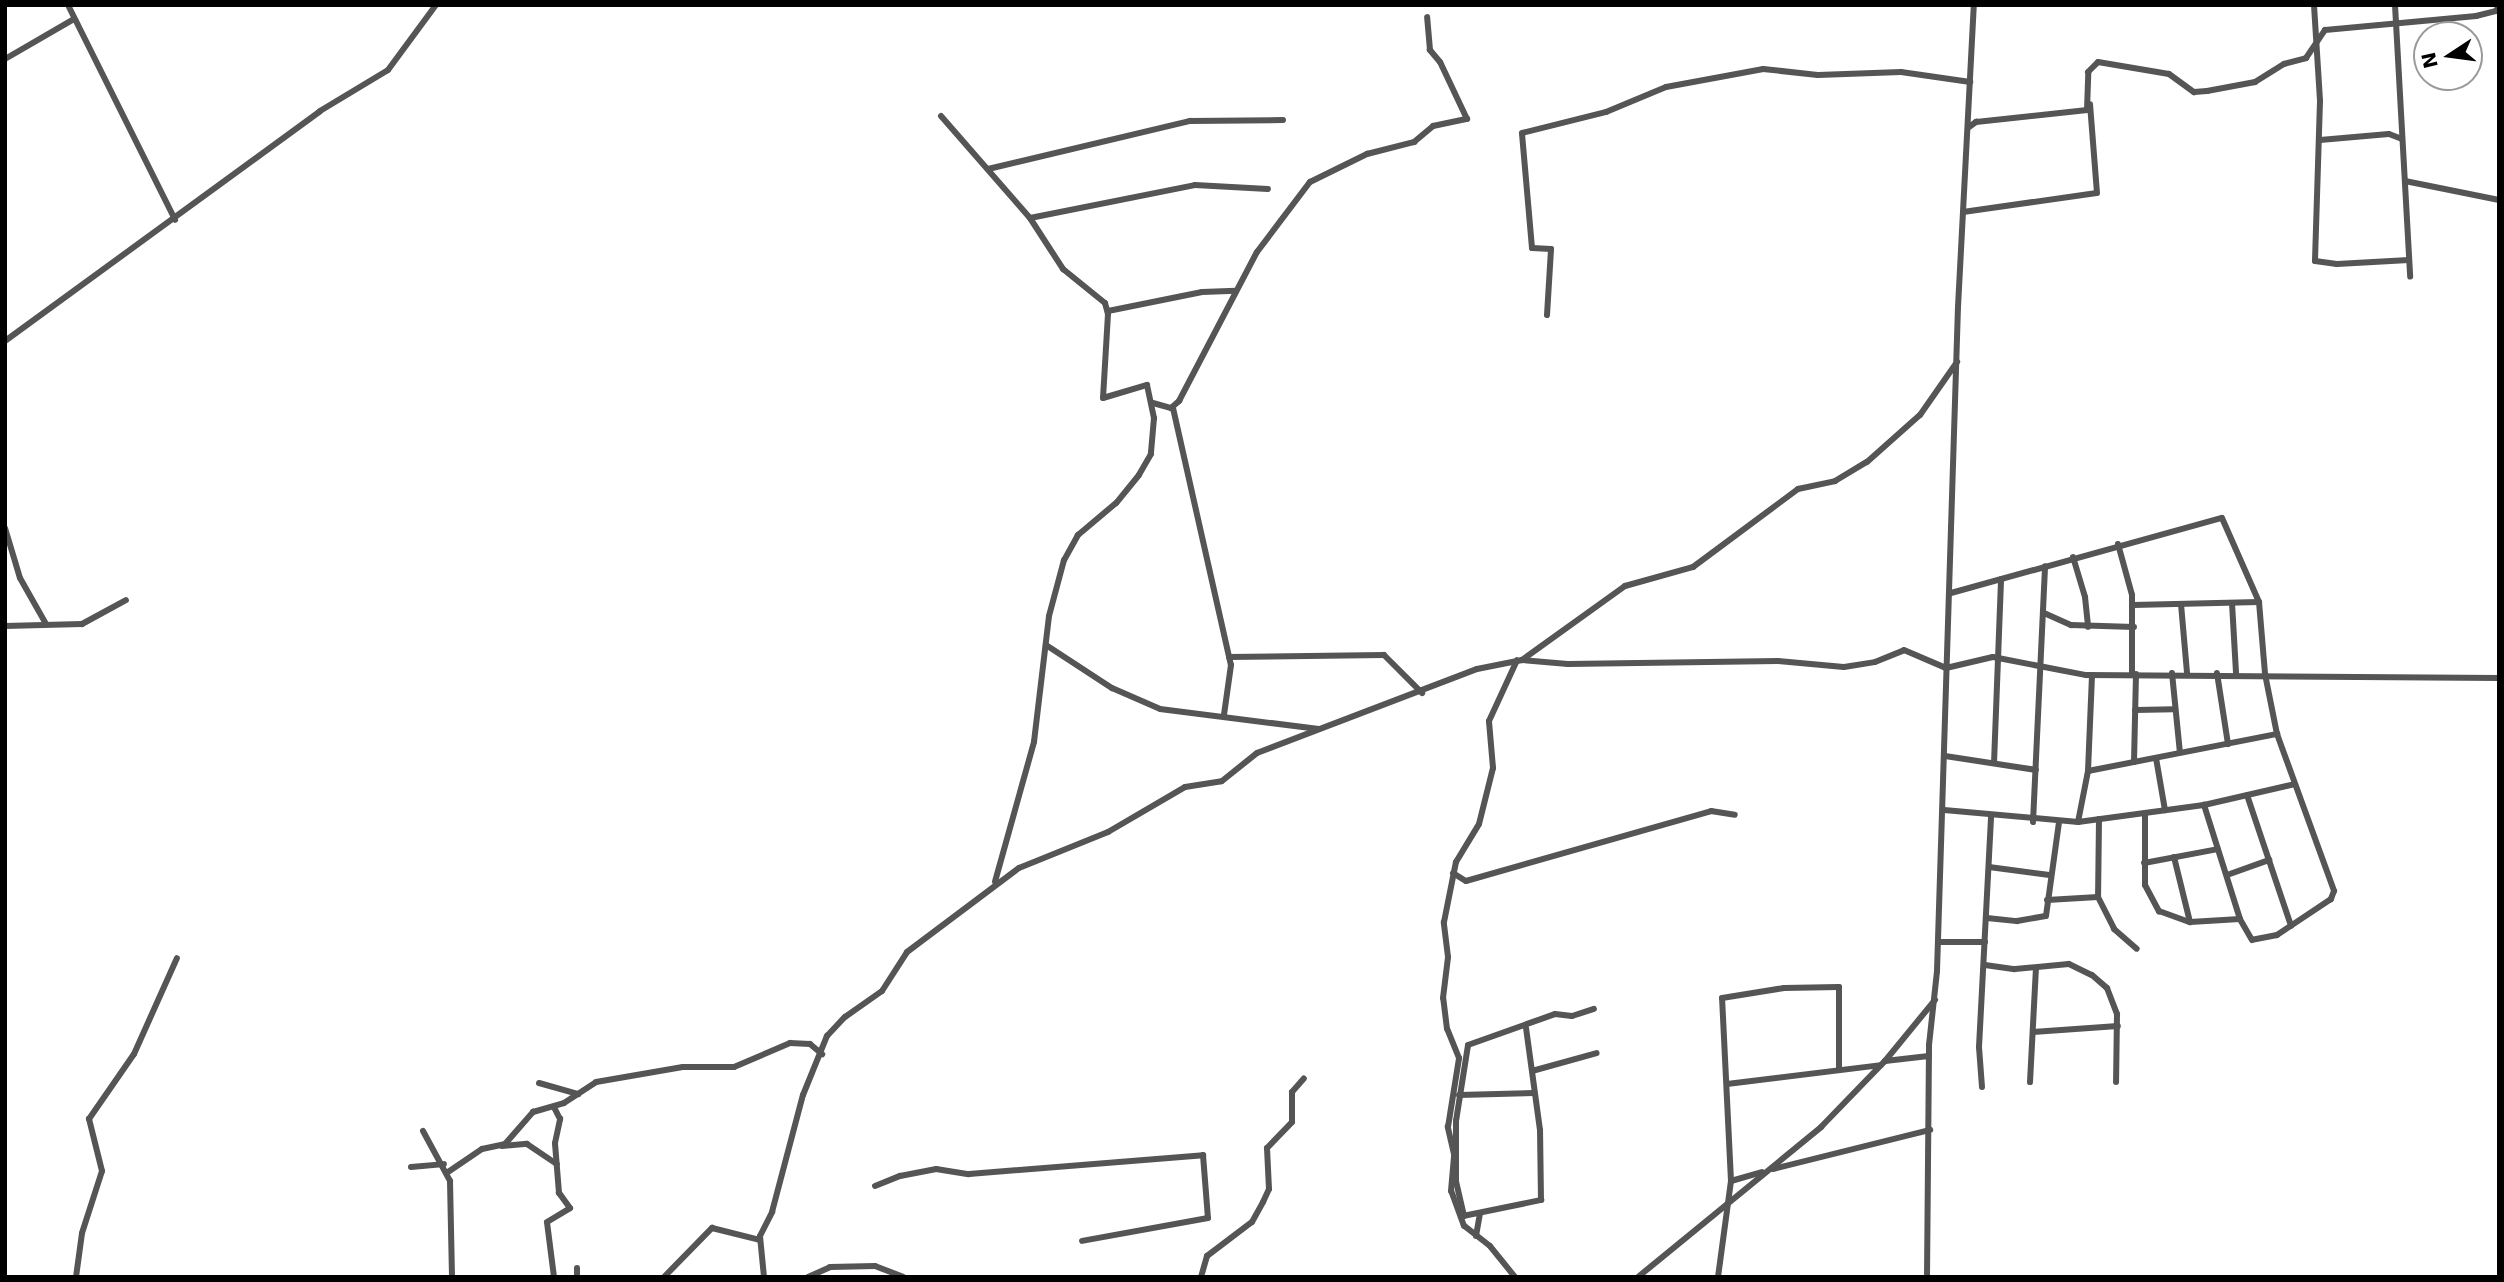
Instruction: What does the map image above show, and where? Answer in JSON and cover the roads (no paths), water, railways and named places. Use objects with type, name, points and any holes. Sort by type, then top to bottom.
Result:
[{"type":"street","points":[[68,5],[105,73],[174,220]]},
{"type":"street","points":[[6,339],[174,220],[320,111],[388,70],[436,5]]},
{"type":"street","points":[[1927,1277],[1929,1056],[1935,1000],[1944,810],[1946,668],[1951,593],[1963,212],[1974,5]]},
{"type":"street","points":[[2314,5],[2320,140],[2315,261],[2337,264],[2409,260]]},
{"type":"street","points":[[2395,5],[2410,277]]},
{"type":"street","points":[[1963,212],[2097,192],[2088,72],[2098,62],[2169,74],[2189,90],[2200,92],[2260,80],[2284,64],[2311,56],[2316,39],[2325,30],[2476,16],[2499,8]]},
{"type":"street","points":[[1224,715],[1229,657],[1173,408],[1265,240],[1310,183],[1367,154],[1414,142],[1439,124],[1467,119],[1440,61],[1430,51],[1427,17]]},
{"type":"street","points":[[5,59],[74,19]]},
{"type":"street","points":[[1547,315],[1551,249],[1532,248],[1522,133],[1606,112],[1667,87],[1763,69],[1818,75],[1901,72],[1970,82]]},
{"type":"street","points":[[1969,127],[1976,121],[2080,113],[2090,104]]},
{"type":"street","points":[[941,116],[1030,218],[1058,263],[1108,311],[1103,398],[1147,385],[1153,403],[1148,461],[1116,503],[1092,521],[1069,547],[1049,616],[1034,742],[994,884]]},
{"type":"street","points":[[988,169],[1190,121],[1283,120]]},
{"type":"street","points":[[2320,140],[2389,134],[2402,139]]},
{"type":"street","points":[[2405,181],[2499,201]]},
{"type":"street","points":[[1030,218],[1195,185],[1268,189]]},
{"type":"street","points":[[1108,311],[1202,292],[1236,291]]},
{"type":"street","points":[[1515,1277],[1476,1236],[1462,1216],[1450,1182],[1454,1154],[1448,1127],[1459,1052],[1447,1029],[1443,998],[1448,957],[1444,922],[1458,855],[1479,824],[1490,778],[1490,715],[1520,660],[1625,586],[1693,566],[1798,489],[1835,481],[1867,462],[1920,415],[1958,361]]},
{"type":"street","points":[[1153,403],[1173,408]]},
{"type":"street","points":[[1951,593],[2118,544],[2222,518],[2259,602],[2265,674],[2277,734],[2334,891],[2328,902],[2291,926],[2258,941],[2247,935],[2204,805]]},
{"type":"street","points":[[5,528],[20,578],[46,624]]},
{"type":"street","points":[[2118,544],[2133,604],[2134,762]]},
{"type":"street","points":[[2073,557],[2085,597],[2088,626]]},
{"type":"street","points":[[2033,821],[2045,566]]},
{"type":"street","points":[[1994,763],[2001,579]]},
{"type":"street","points":[[5,626],[82,624],[126,600]]},
{"type":"street","points":[[2133,604],[2259,602]]},
{"type":"street","points":[[2232,603],[2236,673]]},
{"type":"street","points":[[2182,604],[2187,673]]},
{"type":"street","points":[[2044,613],[2071,625],[2134,627]]},
{"type":"street","points":[[1046,645],[1112,688],[1160,709],[1321,729]]},
{"type":"street","points":[[764,1277],[760,1240],[803,1095],[831,1029],[882,991],[907,952],[1018,868],[1108,832],[1185,787],[1222,781],[1256,753],[1422,693],[1487,665],[1520,660],[1568,664],[1778,661],[1818,668],[1862,666],[1904,650],[1946,668],[1997,657],[2092,675],[2236,673],[2499,678]]},
{"type":"street","points":[[1229,657],[1384,655],[1422,693]]},
{"type":"street","points":[[2172,673],[2180,753]]},
{"type":"street","points":[[2217,673],[2228,744]]},
{"type":"street","points":[[2078,822],[2088,771],[2092,675]]},
{"type":"street","points":[[2135,710],[2174,709]]},
{"type":"street","points":[[2088,771],[2277,734]]},
{"type":"street","points":[[1945,756],[2036,770]]},
{"type":"street","points":[[2156,758],[2165,810]]},
{"type":"street","points":[[1944,810],[2033,821],[2078,822],[2204,805],[2295,784]]},
{"type":"street","points":[[2247,795],[2291,926]]},
{"type":"street","points":[[1453,873],[1465,881],[1711,811],[1735,815]]},
{"type":"street","points":[[2145,813],[2144,863],[2151,900],[2172,919],[2190,922],[2240,919]]},
{"type":"street","points":[[1982,1087],[1979,1047],[1991,816]]},
{"type":"street","points":[[2099,820],[2098,897],[2114,929],[2137,949]]},
{"type":"street","points":[[1987,918],[2046,916],[2049,875],[2059,822]]},
{"type":"street","points":[[2144,863],[2218,849]]},
{"type":"street","points":[[2174,858],[2190,922]]},
{"type":"street","points":[[2227,875],[2269,860]]},
{"type":"street","points":[[1989,867],[2049,875]]},
{"type":"street","points":[[2047,900],[2098,897]]},
{"type":"street","points":[[1938,942],[1985,942]]},
{"type":"street","points":[[76,1277],[82,1233],[102,1171],[89,1119],[134,1054],[177,958]]},
{"type":"street","points":[[1985,965],[2036,968],[2069,964],[2092,975],[2114,1001],[2118,1026],[2116,1082]]},
{"type":"street","points":[[2030,1082],[2036,968]]},
{"type":"street","points":[[1718,1277],[1731,1181],[1720,1004],[1722,998],[1745,992],[1839,987],[1839,1068]]},
{"type":"street","points":[[1638,1277],[1729,1199],[1770,1170],[1821,1127],[1883,1063],[1935,1000]]},
{"type":"street","points":[[1462,1216],[1455,1174],[1459,1094],[1468,1045],[1526,1028],[1555,1014],[1572,1016],[1594,1009]]},
{"type":"street","points":[[2033,1032],[2118,1026]]},
{"type":"street","points":[[1462,1216],[1541,1200],[1534,1093],[1526,1028]]},
{"type":"street","points":[[500,1147],[533,1112],[554,1107],[596,1082],[692,1066],[734,1067],[790,1043],[810,1044],[822,1054]]},
{"type":"street","points":[[1532,1071],[1597,1053]]},
{"type":"street","points":[[1727,1084],[1929,1056]]},
{"type":"street","points":[[1201,1277],[1207,1256],[1252,1222],[1264,1202],[1269,1189],[1267,1148],[1292,1122],[1292,1092],[1304,1078]]},
{"type":"street","points":[[538,1083],[578,1094]]},
{"type":"street","points":[[1459,1094],[1534,1093]]},
{"type":"street","points":[[554,1107],[560,1119],[557,1164],[560,1196],[570,1208],[547,1222],[554,1277]]},
{"type":"street","points":[[1731,1181],[1930,1130]]},
{"type":"street","points":[[423,1131],[448,1172],[452,1277]]},
{"type":"street","points":[[448,1172],[482,1149],[526,1144],[557,1164]]},
{"type":"street","points":[[875,1186],[931,1169],[969,1174],[1203,1155],[1208,1218],[1082,1241]]},
{"type":"street","points":[[411,1167],[444,1164]]},
{"type":"street","points":[[1476,1236],[1480,1213]]},
{"type":"street","points":[[664,1277],[712,1228],[760,1240]]},
{"type":"street","points":[[808,1277],[830,1268],[869,1266],[903,1277]]},
{"type":"street","points":[[577,1268],[577,1277]]}]
